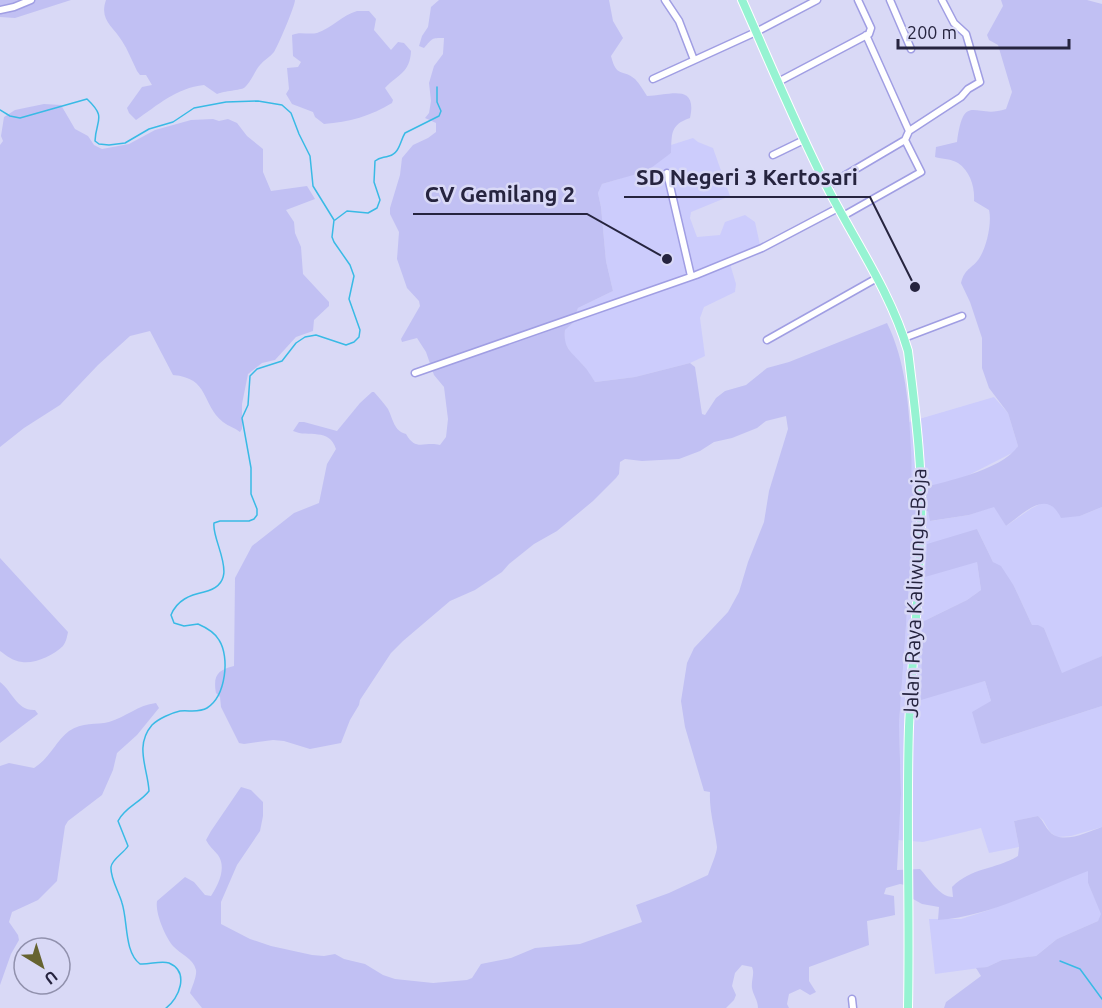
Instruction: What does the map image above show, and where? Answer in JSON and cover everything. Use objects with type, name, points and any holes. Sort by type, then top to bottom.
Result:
[{"type":"main road","name":"Jalan Raya Kaliwungu-Boja","points":[[742,0],[804,140],[877,278],[904,338],[909,362],[920,466],[921,527],[909,726],[908,1008]]},
{"type":"street","points":[[0,10],[31,0]]},
{"type":"street","points":[[665,0],[679,21],[694,60]]},
{"type":"street","points":[[653,79],[756,32],[817,0]]},
{"type":"street","points":[[778,82],[871,32],[858,0]]},
{"type":"street","points":[[890,0],[911,49]]},
{"type":"street","points":[[827,186],[905,140],[909,131],[961,97],[980,81],[966,33],[954,23],[942,0]]},
{"type":"street","points":[[866,35],[909,131]]},
{"type":"street","points":[[773,155],[804,140]]},
{"type":"street","points":[[415,373],[691,276],[762,248],[841,212],[921,171],[905,140]]},
{"type":"street","points":[[667,172],[691,276]]},
{"type":"street","points":[[767,339],[877,278]]},
{"type":"street","points":[[904,338],[962,316]]},
{"type":"street","points":[[852,999],[853,1008]]},
{"type":"shaded area","points":[[0,0],[71,0],[15,18],[0,17]]},
{"type":"shaded area","points":[[106,0],[295,0],[274,52],[260,65],[244,88],[217,94],[204,85],[194,87],[168,98],[136,120],[127,108],[142,87],[152,85],[146,75],[140,75],[137,71],[124,44],[108,22],[104,13]]},
{"type":"shaded area","points":[[439,0],[609,0],[613,21],[623,38],[611,56],[615,68],[635,79],[647,96],[672,93],[685,95],[690,99],[690,118],[675,127],[671,153],[647,171],[602,184],[598,193],[606,261],[613,291],[578,308],[573,323],[565,330],[565,342],[569,350],[595,382],[635,377],[690,363],[695,367],[702,414],[705,415],[716,398],[725,391],[746,385],[767,368],[789,362],[887,323],[898,353],[908,401],[912,490],[954,480],[985,469],[1010,455],[1018,446],[1008,413],[989,388],[982,368],[982,338],[961,283],[967,271],[978,261],[985,247],[989,227],[989,210],[974,201],[973,185],[966,170],[956,162],[935,157],[936,147],[957,142],[963,116],[967,112],[1006,109],[1012,92],[998,45],[989,40],[987,35],[1003,6],[1001,0],[1087,0],[1102,4],[1102,507],[1080,516],[1061,518],[1055,509],[1042,504],[1028,510],[1006,526],[994,507],[969,515],[930,521],[928,511],[912,515],[899,724],[901,794],[897,870],[920,869],[939,891],[953,897],[952,887],[960,881],[976,872],[1018,856],[1019,847],[1014,821],[1038,816],[1050,832],[1061,837],[1075,836],[1102,827],[1102,1008],[944,1008],[946,1002],[981,976],[976,968],[987,967],[1002,960],[1036,956],[1057,939],[1098,921],[1101,914],[1088,883],[1088,871],[996,907],[938,920],[939,907],[922,904],[913,899],[911,886],[900,884],[886,888],[884,894],[894,896],[895,915],[867,921],[869,945],[809,967],[809,981],[816,992],[810,995],[800,989],[789,994],[787,1004],[789,1008],[758,1008],[752,988],[752,967],[742,965],[735,973],[732,986],[736,995],[726,1008],[202,1008],[190,993],[196,970],[192,962],[173,946],[167,936],[159,918],[157,901],[185,877],[194,882],[205,895],[211,896],[219,882],[222,865],[218,855],[206,840],[241,787],[251,790],[263,802],[263,816],[260,831],[237,865],[221,902],[221,924],[250,939],[271,946],[312,955],[335,954],[344,959],[365,964],[395,979],[433,983],[467,980],[472,978],[481,964],[511,958],[535,948],[580,944],[642,922],[636,905],[708,875],[716,853],[710,792],[704,791],[685,727],[681,701],[687,663],[694,648],[728,612],[739,592],[764,522],[769,491],[788,429],[786,416],[766,421],[757,428],[714,442],[700,451],[679,459],[642,461],[625,459],[620,462],[619,474],[593,501],[557,531],[534,544],[502,572],[475,590],[450,601],[391,653],[360,700],[341,743],[310,749],[273,740],[239,743],[221,707],[220,697],[216,693],[215,682],[220,672],[234,666],[235,578],[252,546],[294,513],[319,503],[327,464],[336,449],[333,442],[324,435],[293,431],[299,422],[337,431],[360,403],[374,392],[388,409],[396,427],[413,443],[440,445],[446,437],[448,419],[444,387],[434,375],[426,352],[417,338],[402,342],[401,339],[420,306],[419,301],[407,288],[397,259],[399,232],[390,214],[402,158],[413,145],[436,132],[436,123],[425,118],[429,113],[431,101],[429,83],[434,66],[443,54],[444,38],[432,39],[424,48],[419,46],[428,27],[431,7]]},
{"type":"shaded area","points":[[357,11],[369,11],[376,19],[374,30],[391,50],[398,42],[404,43],[411,51],[410,58],[406,69],[385,88],[393,100],[392,103],[360,118],[324,124],[315,117],[313,112],[292,104],[286,94],[289,89],[287,68],[298,67],[301,62],[293,56],[292,35],[317,33]]},
{"type":"shaded area","points":[[44,104],[61,105],[75,129],[88,136],[94,145],[102,149],[129,144],[155,130],[191,120],[228,119],[237,123],[247,136],[263,149],[263,172],[271,191],[307,186],[315,199],[286,210],[294,222],[295,233],[301,247],[303,274],[329,302],[329,306],[314,320],[313,331],[296,337],[275,360],[262,363],[248,374],[242,404],[240,432],[216,415],[199,386],[185,377],[173,375],[150,331],[130,336],[98,365],[60,405],[24,428],[0,447],[0,145],[3,141],[1,136],[4,117],[15,110]]},
{"type":"shaded area","points":[[693,138],[713,148],[730,196],[691,212],[690,218],[697,237],[720,235],[725,222],[745,215],[755,222],[760,245],[728,257],[736,284],[735,292],[704,307],[700,318],[705,356],[690,363],[635,377],[595,382],[583,365],[572,355],[564,341],[565,330],[573,323],[578,308],[613,291],[606,261],[598,193],[602,184],[619,179],[671,153],[671,145]]},
{"type":"shaded area","points":[[994,397],[1008,413],[1018,446],[1014,452],[963,478],[912,491],[909,422]]},
{"type":"shaded area","points":[[1042,503],[1080,516],[1102,507],[1102,656],[1062,674],[1044,628],[1032,625],[1014,586],[993,562],[977,529],[977,562],[981,590],[967,600],[922,622],[921,699],[985,681],[991,701],[981,743],[984,744],[1102,706],[1102,827],[1071,836],[1057,837],[1050,832],[1038,816],[1014,821],[1019,847],[989,853],[981,828],[923,842],[898,840],[901,794],[899,724],[912,515],[928,511],[931,521],[969,515],[995,506],[1006,526]]},
{"type":"shaded area","points":[[977,529],[993,562],[1001,566],[1014,586],[1032,625],[1044,628],[1062,673],[1102,656],[1102,706],[984,744],[981,743],[972,712],[991,701],[985,681],[921,700],[922,622],[967,600],[981,590],[977,562],[925,577],[927,544]]},
{"type":"shaded area","points":[[0,558],[68,632],[63,646],[50,656],[33,662],[22,662],[0,651]]},
{"type":"shaded area","points":[[0,682],[19,704],[35,710],[38,714],[0,743]]},
{"type":"shaded area","points":[[156,703],[159,708],[137,735],[117,753],[113,770],[102,795],[68,821],[65,826],[57,881],[38,900],[12,912],[9,922],[18,936],[12,936],[12,952],[0,985],[0,766],[9,763],[34,768],[44,760],[64,735],[74,728],[109,722],[143,706]]},
{"type":"shaded area","points":[[1088,870],[1088,883],[1102,914],[1098,921],[1057,939],[1036,956],[1002,960],[987,967],[935,974],[929,919],[961,919]]},
{"type":"waterway","points":[[335,220],[347,211],[368,213],[377,208],[380,200],[374,182],[375,161],[393,154],[405,133],[439,116],[441,111],[437,102],[437,87]]},
{"type":"waterway","points":[[0,110],[10,116],[20,118],[87,99],[99,115],[95,141],[109,145],[125,143],[149,129],[173,122],[194,108],[226,102],[258,101],[282,105],[291,113],[310,156],[313,186],[334,220],[332,237],[350,265],[354,276],[349,299],[360,330],[359,337],[354,342],[346,345],[316,335],[305,337],[296,343],[282,361],[257,369],[250,376],[248,405],[242,418],[251,468],[251,494],[257,515],[249,521],[214,523],[214,531],[223,561],[222,580],[216,587],[184,599],[171,615],[174,623],[184,626],[198,624],[210,630],[217,637],[224,656],[222,686],[213,702],[204,710],[176,712],[161,718],[152,725],[147,733],[143,749],[149,791],[118,821],[128,846],[114,861],[111,871],[124,910],[131,952],[140,964],[169,963],[175,967],[181,979],[175,998],[166,1008]]},
{"type":"waterway","points":[[1060,961],[1080,969],[1102,999]]},
{"type":"place","name":"CV Gemilang 2","points":[[667,259]]},
{"type":"place","name":"SD Negeri 3 Kertosari","points":[[915,287]]}]
